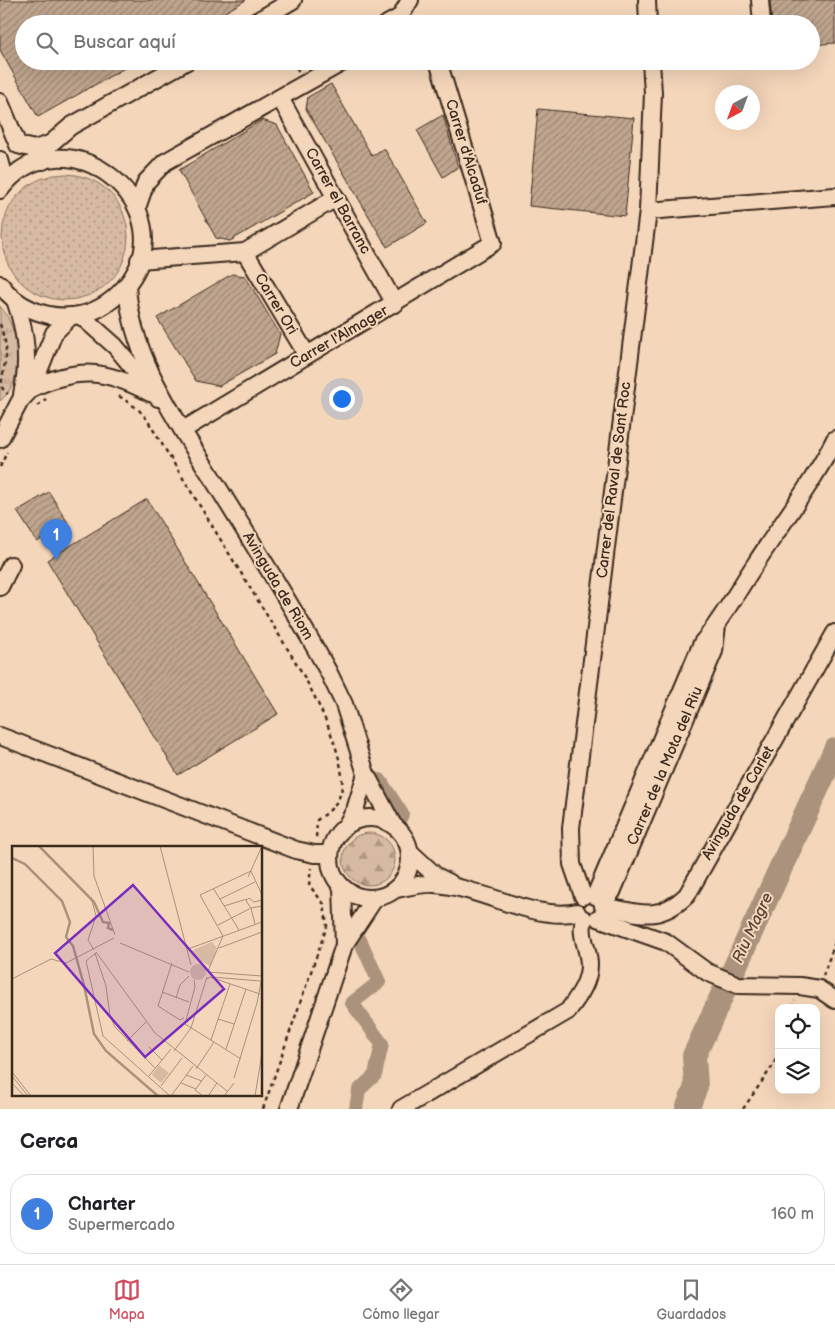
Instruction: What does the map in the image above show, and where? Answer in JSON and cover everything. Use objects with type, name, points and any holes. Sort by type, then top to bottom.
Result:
[{"type":"street","points":[[267,15],[293,0]]},
{"type":"street","points":[[401,15],[410,0]]},
{"type":"street","points":[[411,15],[422,0]]},
{"type":"street","points":[[646,0],[647,15]]},
{"type":"street","points":[[760,0],[761,15]]},
{"type":"street","points":[[42,161],[44,151],[71,126],[171,70]]},
{"type":"street","points":[[137,208],[146,182],[165,162],[329,70]]},
{"type":"street","name":"Carrer d'Alcaduf","points":[[441,70],[493,243]]},
{"type":"street","name":"Carrer del Raval de Sant Roc","points":[[401,1109],[568,1011],[583,991],[589,965],[582,926],[592,907],[572,864],[571,828],[648,211],[653,93],[652,70]]},
{"type":"street","name":"Carrer el Barranc","points":[[280,98],[395,304]]},
{"type":"street","points":[[0,102],[18,145],[34,150],[50,144]]},
{"type":"street","points":[[0,127],[18,145],[42,161]]},
{"type":"street","points":[[2,186],[28,166],[42,161],[72,159],[99,167],[122,184],[137,208],[142,234],[139,260],[127,285],[106,304],[75,316],[54,333],[32,388],[20,402]]},
{"type":"street","points":[[0,160],[2,186]]},
{"type":"street","points":[[648,211],[835,196]]},
{"type":"street","points":[[139,260],[245,252],[336,198]]},
{"type":"street","name":"Carrer l'Almager","points":[[183,430],[395,304],[493,243]]},
{"type":"street","name":"Carrer Ori","points":[[245,252],[308,355]]},
{"type":"street","points":[[0,284],[15,300],[41,314],[75,316]]},
{"type":"street","name":"Avinguda de Riom","points":[[127,285],[131,320],[136,338],[169,407],[329,673],[344,704],[366,774],[393,825]]},
{"type":"street","points":[[3,436],[20,402],[24,385],[26,351],[21,316],[15,300]]},
{"type":"street","name":"Avinguda de Riom","points":[[75,316],[115,346],[152,394],[169,407]]},
{"type":"street","points":[[32,388],[62,376],[88,372],[114,376],[152,394]]},
{"type":"street","name":"Carrer de la Mota del Riu","points":[[592,907],[612,892],[714,651],[717,625],[756,562],[817,474],[835,439]]},
{"type":"street","points":[[0,586],[11,565]]},
{"type":"street","name":"Avinguda de Carlet","points":[[592,907],[640,913],[661,912],[677,904],[687,895],[835,633]]},
{"type":"street","points":[[0,736],[296,850],[322,854]]},
{"type":"street","points":[[322,854],[346,826],[355,810],[366,774]]},
{"type":"street","points":[[322,854],[334,877],[351,894],[375,898],[386,895],[405,878],[410,852],[407,842],[393,825],[382,820],[369,818],[357,820],[346,826]]},
{"type":"street","points":[[410,852],[436,876],[461,888]]},
{"type":"street","points":[[396,888],[434,884],[461,888],[553,915],[592,907],[666,942],[713,976],[738,985],[800,986],[819,990],[835,1000]]},
{"type":"street","points":[[342,887],[344,945]]},
{"type":"street","points":[[289,1109],[344,945],[375,898]]},
{"type":"path","points":[[0,324],[6,345],[2,389],[33,410],[52,396]]},
{"type":"path","points":[[112,393],[128,401],[146,418],[298,666],[320,708],[336,752],[342,785],[337,802],[332,809],[317,820],[322,854],[309,885],[324,904],[327,926],[264,1109]]},
{"type":"path","points":[[0,467],[3,436]]},
{"type":"path","points":[[819,990],[835,942]]},
{"type":"path","points":[[743,1109],[775,1061]]},
{"type":"green space","points":[[65,174],[89,179],[110,192],[123,213],[128,237],[123,261],[110,282],[89,295],[65,300],[41,295],[20,282],[7,261],[2,237],[7,213],[20,192],[41,179]]},
{"type":"green space","points":[[0,306],[7,316],[16,340],[17,368],[14,381],[0,401]]},
{"type":"green space","points":[[364,833],[374,833],[388,840],[395,854],[395,864],[388,878],[374,885],[364,885],[354,881],[347,874],[343,864],[343,854],[347,844],[354,837]]},
{"type":"building","points":[[0,0],[246,0],[220,15],[15,15],[15,70],[121,70],[38,117],[0,50]]},
{"type":"building","points":[[770,0],[835,0],[835,43],[820,44],[820,15],[771,15]]},
{"type":"building","points":[[331,84],[372,156],[384,148],[427,223],[387,247],[306,109],[308,97]]},
{"type":"building","points":[[538,109],[634,118],[625,216],[529,206]]},
{"type":"building","points":[[443,115],[458,167],[443,177],[417,130]]},
{"type":"building","points":[[262,120],[277,125],[314,192],[230,241],[216,238],[179,170]]},
{"type":"building","points":[[232,274],[245,276],[280,334],[275,354],[219,386],[196,381],[157,318]]},
{"type":"building","points":[[49,492],[68,523],[37,542],[17,511]]},
{"type":"building","points":[[147,499],[278,714],[178,775],[47,560]]},
{"type":"waterway","name":"Riu Magre","points":[[687,1109],[696,1087],[694,1056],[835,750]]},
{"type":"waterway","points":[[380,780],[402,814],[401,817]]},
{"type":"waterway","points":[[356,1109],[359,1090],[375,1075],[382,1044],[352,1003],[379,982],[360,940]]},
{"type":"place","name":"Charter","points":[[56,560]]}]
